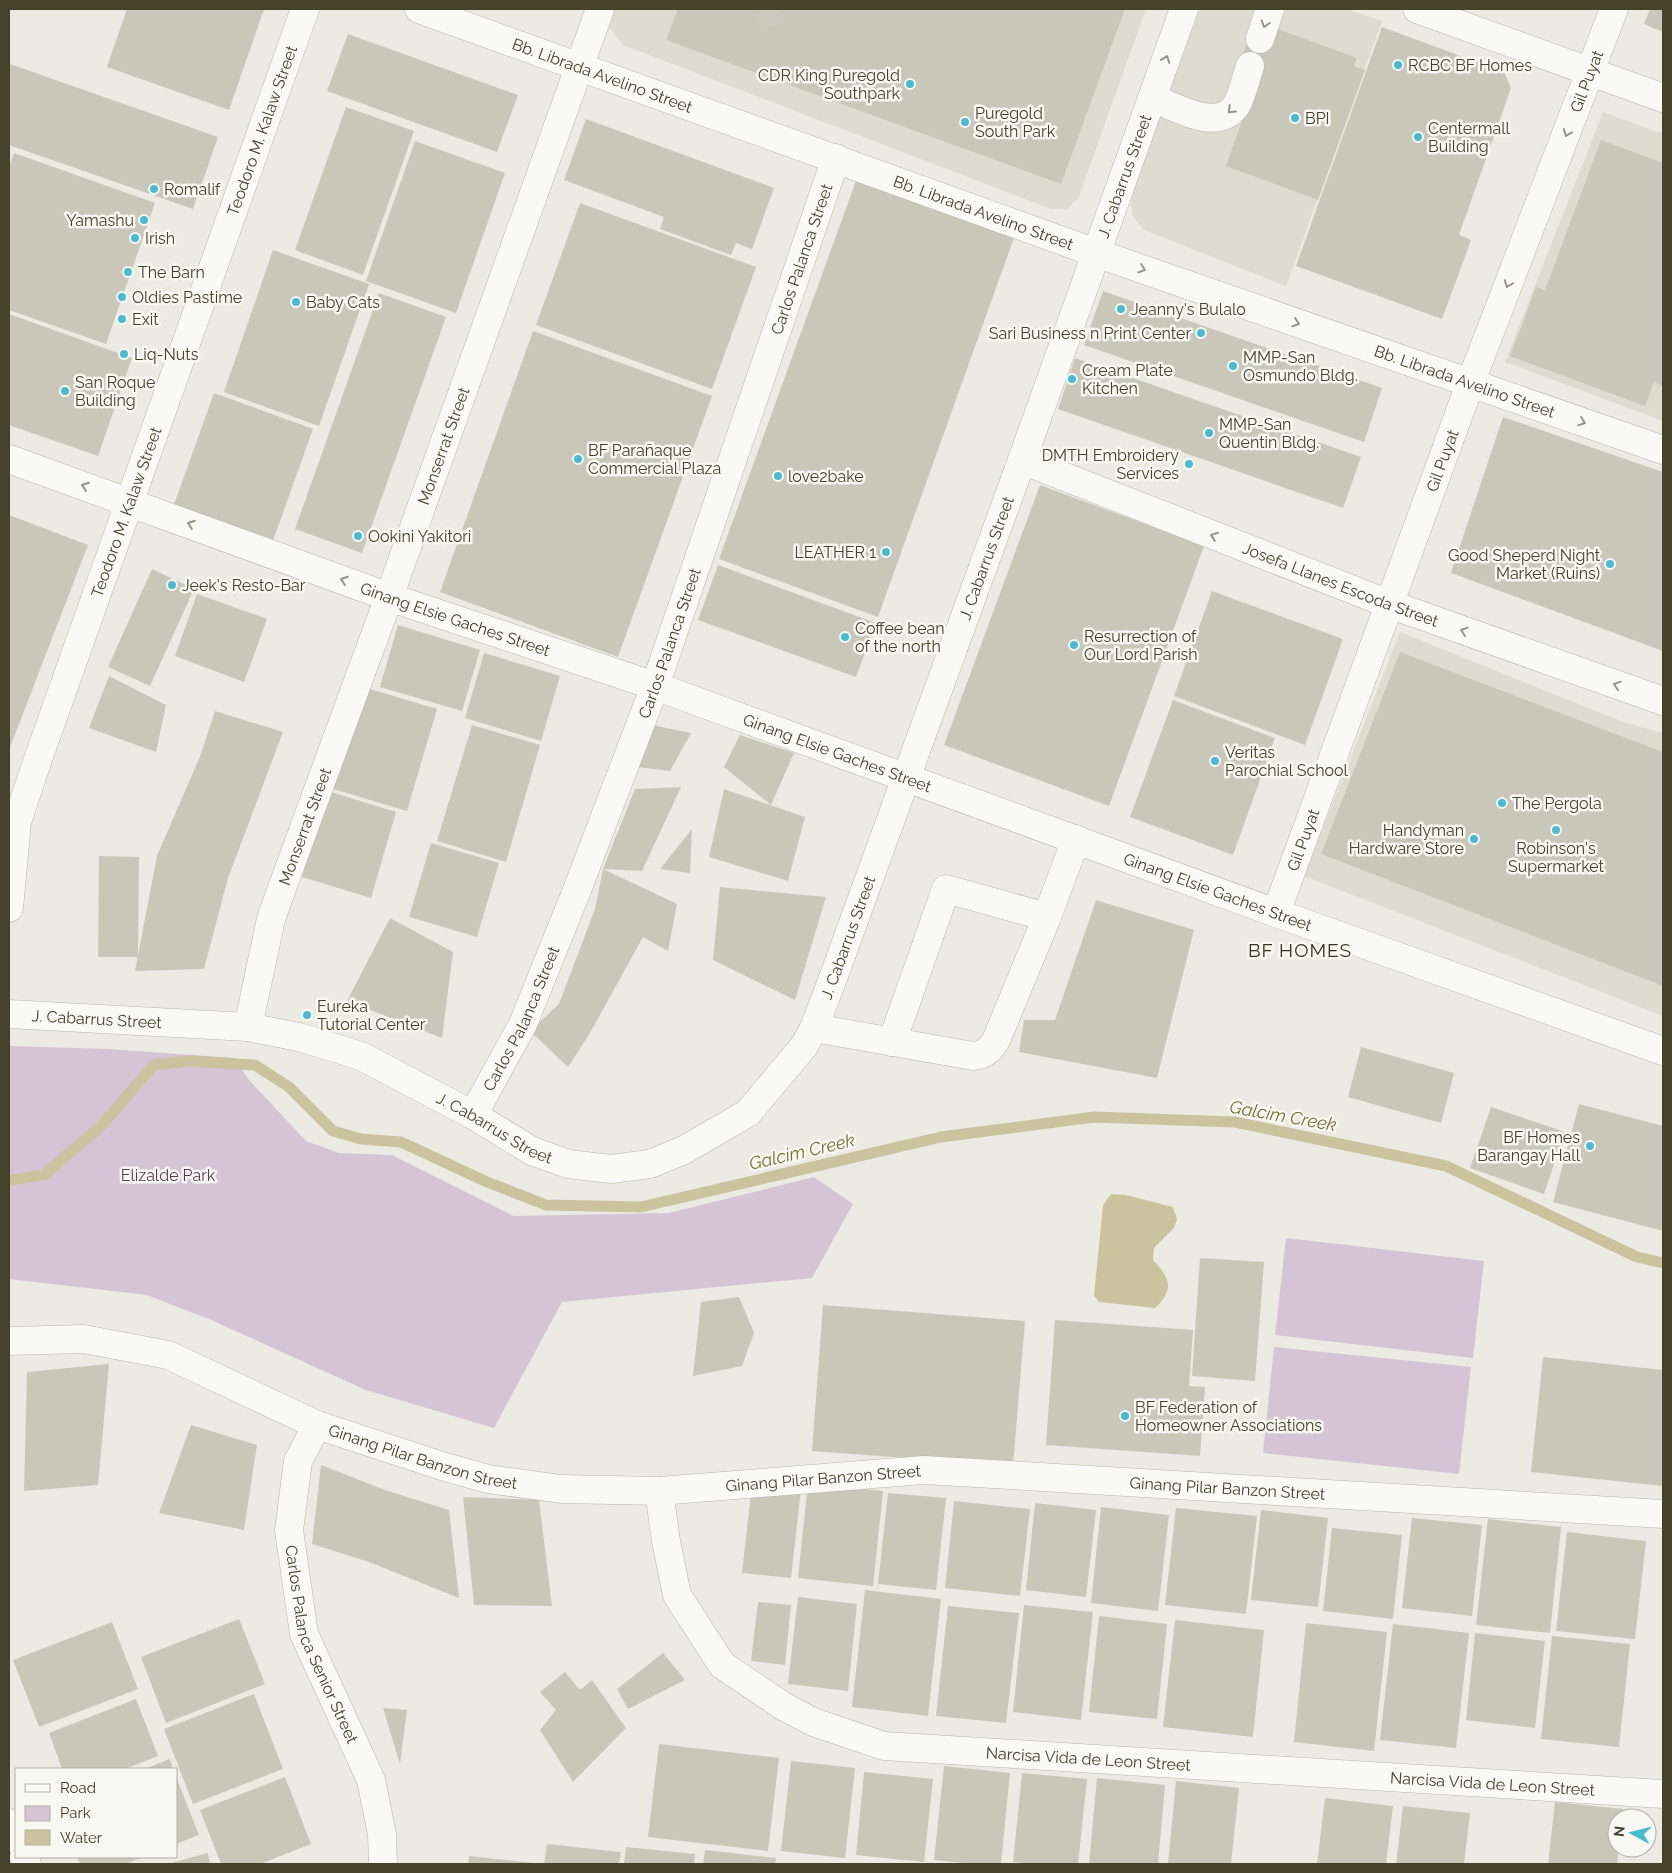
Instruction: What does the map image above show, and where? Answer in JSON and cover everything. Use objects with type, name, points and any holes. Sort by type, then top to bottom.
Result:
[{"type":"street","name":"Teodoro M. Kalaw Street","points":[[9,908],[17,822],[305,9]]},
{"type":"street","name":"Bb. Librada Avelino Street","points":[[419,9],[1096,253],[1663,450]]},
{"type":"street","name":"Monserrat Street","points":[[248,1027],[272,919],[600,9]]},
{"type":"street","name":"J. Cabarrus Street","points":[[9,1014],[248,1027],[299,1037],[361,1056],[473,1115],[532,1150],[568,1164],[611,1169],[650,1164],[684,1150],[748,1113],[804,1046],[814,1028],[907,778],[1184,9]]},
{"type":"street","points":[[1260,39],[1270,9]]},
{"type":"street","points":[[1417,9],[1663,98]]},
{"type":"street","name":"Gil Puyat","points":[[1276,913],[1470,384],[1614,9]]},
{"type":"street","points":[[1152,98],[1205,118],[1218,119],[1228,114],[1236,106],[1250,66]]},
{"type":"street","name":"Carlos Palanca Street","points":[[473,1115],[523,1024],[578,890],[655,686],[836,158]]},
{"type":"street","name":"Ginang Elsie Gaches Street","points":[[9,459],[389,597],[655,686],[1276,913],[1663,1051]]},
{"type":"street","name":"Josefa Llanes Escoda Street","points":[[1022,460],[1389,604],[1663,701]]},
{"type":"street","points":[[814,1028],[973,1056],[981,1055],[988,1051],[998,1038],[1076,839]]},
{"type":"street","points":[[892,1042],[946,889],[1047,917]]},
{"type":"street","name":"Ginang Pilar Banzon Street","points":[[9,1341],[84,1339],[168,1355],[317,1425],[488,1479],[561,1489],[658,1490],[924,1470],[1663,1514]]},
{"type":"street","name":"Carlos Palanca Senior Street","points":[[317,1425],[298,1461],[289,1530],[304,1634],[371,1780],[382,1834],[383,1864]]},
{"type":"street","name":"Narcisa Vida de Leon Street","points":[[658,1490],[666,1541],[678,1596],[722,1665],[783,1706],[812,1722],[884,1746],[1663,1794]]},
{"type":"street","points":[[9,1822],[15,1837]]},
{"type":"shaded area","name":"Puregold South Park","points":[[607,9],[1146,9],[1078,199],[1067,209],[1051,209],[623,45],[609,27]]},
{"type":"shaded area","points":[[1200,9],[1347,9],[1382,21],[1286,286],[1144,230],[1133,217],[1130,197]]},
{"type":"shaded area","points":[[1603,112],[1663,134],[1663,421],[1505,362]]},
{"type":"shaded area","name":"The Pergola","points":[[1400,632],[1626,723],[1663,733],[1663,1016],[1304,876]]},
{"type":"green space","name":"Elizalde Park","points":[[9,1046],[109,1049],[234,1058],[249,1080],[306,1141],[339,1153],[392,1155],[514,1216],[669,1213],[814,1177],[853,1204],[812,1278],[562,1302],[494,1428],[366,1390],[211,1320],[147,1295],[9,1279]]},
{"type":"green space","points":[[1286,1238],[1484,1261],[1473,1358],[1275,1335]]},
{"type":"green space","points":[[1274,1347],[1471,1367],[1459,1474],[1263,1453]]},
{"type":"water","points":[[1111,1194],[1126,1195],[1173,1207],[1177,1219],[1174,1228],[1154,1248],[1153,1260],[1163,1272],[1168,1284],[1166,1295],[1155,1308],[1099,1302],[1094,1296],[1103,1205]]},
{"type":"building","points":[[127,9],[264,9],[229,110],[107,67]]},
{"type":"building","name":"Puregold South Park","points":[[678,9],[1125,9],[1061,184],[666,40]]},
{"type":"building","points":[[1650,9],[1663,9],[1663,32],[1644,24]]},
{"type":"building","name":"Centermall Building","points":[[1382,27],[1504,72],[1511,88],[1459,235],[1471,240],[1442,319],[1296,266]]},
{"type":"building","name":"BPI","points":[[1275,28],[1357,58],[1354,66],[1365,70],[1318,200],[1226,166],[1260,70],[1240,62],[1250,35]]},
{"type":"building","points":[[348,34],[518,95],[497,152],[327,91]]},
{"type":"building","points":[[10,64],[218,137],[193,209],[9,145]]},
{"type":"building","points":[[346,107],[414,131],[363,275],[295,250]]},
{"type":"building","points":[[586,119],[774,188],[752,249],[736,243],[731,255],[660,229],[664,217],[564,180]]},
{"type":"building","points":[[1601,140],[1663,163],[1663,386],[1654,382],[1645,406],[1510,356],[1536,287],[1545,290]]},
{"type":"building","points":[[415,141],[505,173],[456,313],[366,281]]},
{"type":"building","points":[[14,153],[155,203],[106,344],[9,310],[9,167]]},
{"type":"building","points":[[857,178],[1015,235],[878,617],[719,559]]},
{"type":"building","points":[[580,203],[756,267],[712,389],[536,325]]},
{"type":"building","points":[[273,250],[369,284],[319,426],[224,392]]},
{"type":"building","name":"MMP-San Osmundo Bldg.","points":[[1103,291],[1382,388],[1364,442],[1084,345]]},
{"type":"building","points":[[379,293],[446,317],[362,553],[295,529]]},
{"type":"building","name":"San Roque Building","points":[[9,314],[132,358],[98,456],[9,425]]},
{"type":"building","points":[[533,331],[712,396],[618,657],[440,592]]},
{"type":"building","name":"MMP-San Quentin Bldg.","points":[[1075,358],[1361,457],[1343,508],[1058,409]]},
{"type":"building","points":[[214,393],[313,429],[271,546],[172,510]]},
{"type":"building","points":[[1503,417],[1663,472],[1663,651],[1451,573]]},
{"type":"building","name":"Resurrection of Our Lord Parish","points":[[1040,485],[1204,546],[1109,806],[944,745]]},
{"type":"building","points":[[9,515],[88,545],[9,750]]},
{"type":"building","points":[[718,565],[876,623],[856,677],[698,620]]},
{"type":"building","points":[[152,569],[194,589],[150,686],[108,667]]},
{"type":"building","points":[[1212,591],[1343,639],[1305,745],[1174,696]]},
{"type":"building","points":[[197,594],[267,619],[244,682],[175,656]]},
{"type":"building","points":[[398,625],[480,650],[462,711],[380,687]]},
{"type":"building","name":"The Pergola","points":[[1400,652],[1663,752],[1663,986],[1321,854]]},
{"type":"building","points":[[484,653],[560,676],[541,741],[465,718]]},
{"type":"building","points":[[109,676],[166,705],[156,752],[89,728]]},
{"type":"building","points":[[360,686],[437,709],[407,811],[330,788]]},
{"type":"building","points":[[1173,700],[1275,738],[1233,855],[1130,817]]},
{"type":"building","points":[[215,711],[283,732],[228,878],[204,969],[135,971],[157,856],[201,754]]},
{"type":"building","points":[[472,725],[540,745],[506,862],[437,841]]},
{"type":"building","points":[[652,725],[691,733],[670,771],[638,767]]},
{"type":"building","points":[[740,735],[794,753],[771,805],[724,767]]},
{"type":"building","points":[[681,787],[642,871],[603,869],[635,789]]},
{"type":"building","points":[[724,789],[805,817],[788,881],[709,857]]},
{"type":"building","points":[[328,791],[396,812],[371,898],[302,877]]},
{"type":"building","points":[[692,829],[690,873],[660,869]]},
{"type":"building","points":[[431,843],[499,863],[477,937],[409,917]]},
{"type":"building","points":[[99,856],[139,857],[138,957],[98,957]]},
{"type":"building","points":[[603,869],[677,904],[668,951],[643,937],[590,1033],[568,1067],[530,1031],[559,1004],[595,909]]},
{"type":"building","points":[[720,887],[826,897],[795,1000],[713,960]]},
{"type":"building","points":[[1096,900],[1194,930],[1157,1078],[1019,1052],[1024,1020],[1055,1020]]},
{"type":"building","points":[[390,918],[453,952],[442,1038],[347,1001]]},
{"type":"building","points":[[1361,1047],[1454,1073],[1441,1123],[1348,1097]]},
{"type":"building","points":[[1579,1104],[1663,1126],[1663,1231],[1553,1202]]},
{"type":"building","points":[[1491,1107],[1565,1132],[1544,1194],[1470,1168]]},
{"type":"building","points":[[1200,1258],[1264,1262],[1255,1381],[1192,1376]]},
{"type":"building","points":[[739,1297],[754,1333],[742,1366],[693,1376],[701,1302]]},
{"type":"building","points":[[823,1305],[1025,1321],[1013,1466],[812,1451]]},
{"type":"building","name":"BF Federation of Homeowner Associations","points":[[1055,1320],[1193,1330],[1189,1386],[1205,1387],[1200,1456],[1046,1445]]},
{"type":"building","points":[[1543,1357],[1663,1370],[1663,1486],[1531,1472]]},
{"type":"building","points":[[109,1364],[98,1485],[24,1491],[27,1372]]},
{"type":"building","points":[[191,1425],[257,1445],[244,1530],[159,1513]]},
{"type":"building","points":[[321,1465],[385,1490],[449,1510],[459,1598],[369,1562],[312,1544]]},
{"type":"building","points":[[808,1483],[883,1491],[873,1586],[798,1578]]},
{"type":"building","points":[[752,1484],[801,1489],[791,1578],[742,1573]]},
{"type":"building","points":[[888,1493],[946,1498],[936,1590],[878,1584]]},
{"type":"building","points":[[463,1497],[539,1500],[552,1606],[474,1605]]},
{"type":"building","points":[[954,1501],[1030,1509],[1020,1596],[945,1588]]},
{"type":"building","points":[[1035,1503],[1096,1510],[1086,1597],[1026,1590]]},
{"type":"building","points":[[1101,1507],[1169,1515],[1158,1611],[1091,1603]]},
{"type":"building","points":[[1176,1508],[1257,1516],[1246,1614],[1165,1605]]},
{"type":"building","points":[[1261,1510],[1328,1518],[1318,1607],[1251,1600]]},
{"type":"building","points":[[1412,1518],[1482,1525],[1472,1616],[1402,1608]]},
{"type":"building","points":[[1488,1519],[1561,1527],[1550,1633],[1476,1625]]},
{"type":"building","points":[[1332,1528],[1402,1535],[1393,1619],[1323,1611]]},
{"type":"building","points":[[1567,1532],[1646,1541],[1635,1639],[1556,1631]]},
{"type":"building","points":[[865,1590],[941,1599],[928,1716],[852,1707]]},
{"type":"building","points":[[798,1597],[857,1604],[848,1691],[788,1684]]},
{"type":"building","points":[[758,1602],[791,1605],[785,1665],[751,1661]]},
{"type":"building","points":[[1024,1605],[1093,1612],[1081,1720],[1013,1712]]},
{"type":"building","points":[[948,1606],[1019,1613],[1006,1723],[936,1716]]},
{"type":"building","points":[[1099,1616],[1167,1624],[1157,1719],[1089,1712]]},
{"type":"building","points":[[239,1619],[265,1684],[166,1723],[141,1657]]},
{"type":"building","points":[[1175,1620],[1264,1630],[1253,1737],[1163,1727]]},
{"type":"building","points":[[112,1622],[138,1689],[39,1727],[13,1660]]},
{"type":"building","points":[[1306,1623],[1387,1632],[1374,1751],[1294,1742]]},
{"type":"building","points":[[1393,1624],[1469,1633],[1456,1748],[1380,1740]]},
{"type":"building","points":[[1475,1633],[1545,1641],[1535,1728],[1466,1720]]},
{"type":"building","points":[[1552,1636],[1630,1644],[1619,1747],[1541,1739]]},
{"type":"building","points":[[663,1653],[685,1680],[628,1709],[617,1689]]},
{"type":"building","points":[[565,1672],[580,1690],[592,1680],[626,1728],[573,1782],[540,1730],[556,1710],[540,1692]]},
{"type":"building","points":[[254,1694],[283,1769],[193,1804],[164,1729]]},
{"type":"building","points":[[136,1699],[158,1756],[128,1768],[62,1768],[49,1733]]},
{"type":"building","points":[[383,1708],[407,1710],[400,1764]]},
{"type":"building","points":[[659,1744],[779,1758],[768,1851],[648,1837]]},
{"type":"building","points":[[170,1759],[173,1768],[147,1768]]},
{"type":"building","points":[[791,1761],[855,1768],[845,1858],[781,1851]]},
{"type":"building","points":[[944,1766],[1010,1773],[1001,1864],[973,1864],[934,1860]]},
{"type":"building","points":[[864,1772],[933,1779],[924,1862],[856,1855]]},
{"type":"building","points":[[1022,1773],[1087,1779],[1078,1864],[1013,1862]]},
{"type":"building","points":[[285,1777],[311,1844],[260,1864],[221,1864],[200,1810]]},
{"type":"building","points":[[1097,1778],[1165,1785],[1158,1864],[1089,1864]]},
{"type":"building","points":[[1176,1781],[1239,1788],[1231,1864],[1168,1864]]},
{"type":"building","points":[[178,1782],[199,1835],[178,1843]]},
{"type":"building","points":[[1325,1798],[1393,1806],[1386,1864],[1317,1864]]},
{"type":"building","points":[[1555,1802],[1613,1808],[1607,1808],[1607,1858],[1618,1858],[1617,1864],[1548,1864]]},
{"type":"building","points":[[1403,1806],[1470,1813],[1464,1864],[1396,1864]]},
{"type":"building","points":[[547,1844],[621,1852],[619,1864],[544,1864]]},
{"type":"building","points":[[626,1847],[695,1854],[694,1864],[624,1864]]},
{"type":"building","points":[[705,1850],[776,1858],[775,1864],[703,1864]]},
{"type":"building","points":[[208,1853],[210,1864],[167,1864]]},
{"type":"building","points":[[469,1856],[534,1863],[534,1864],[468,1864]]},
{"type":"building","points":[[77,1858],[141,1858],[125,1864],[80,1864]]},
{"type":"waterway","name":"Galcim Creek","points":[[9,1180],[44,1175],[101,1126],[154,1065],[189,1061],[255,1065],[289,1087],[333,1131],[361,1139],[401,1142],[487,1182],[546,1205],[641,1207],[941,1137],[1094,1117],[1235,1122],[1446,1166],[1637,1257],[1663,1263]]},
{"type":"tunnel","points":[[761,9],[773,13],[775,9]]},
{"type":"place","name":"RCBC BF Homes","points":[[1398,65]]},
{"type":"place","name":"CDR King Puregold Southpark","points":[[910,84]]},
{"type":"place","name":"BPI","points":[[1295,118]]},
{"type":"place","name":"Puregold South Park","points":[[965,122]]},
{"type":"place","name":"Centermall Building","points":[[1418,137]]},
{"type":"place","name":"Romalif","points":[[154,189]]},
{"type":"place","name":"Yamashu","points":[[144,220]]},
{"type":"place","name":"Irish","points":[[135,238]]},
{"type":"place","name":"The Barn","points":[[128,272]]},
{"type":"place","name":"Oldies Pastime","points":[[122,297]]},
{"type":"place","name":"Baby Cats","points":[[296,302]]},
{"type":"place","name":"Jeanny's Bulalo","points":[[1121,309]]},
{"type":"place","name":"Exit","points":[[122,319]]},
{"type":"place","name":"Sari Business n Print Center","points":[[1201,333]]},
{"type":"place","name":"Liq-Nuts","points":[[124,354]]},
{"type":"place","name":"MMP-San Osmundo Bldg.","points":[[1233,366]]},
{"type":"place","name":"Cream Plate Kitchen","points":[[1072,379]]},
{"type":"place","name":"San Roque Building","points":[[65,391]]},
{"type":"place","name":"MMP-San Quentin Bldg.","points":[[1209,433]]},
{"type":"place","name":"BF Parañaque Commercial Plaza","points":[[578,459]]},
{"type":"place","name":"DMTH Embroidery Services","points":[[1189,464]]},
{"type":"place","name":"love2bake","points":[[778,476]]},
{"type":"place","name":"Ookini Yakitori","points":[[358,536]]},
{"type":"place","name":"LEATHER 1","points":[[886,552]]},
{"type":"place","name":"Good Sheperd Night Market (Ruins)","points":[[1610,564]]},
{"type":"place","name":"Jeek's Resto-Bar","points":[[172,585]]},
{"type":"place","name":"Coffee bean of the north","points":[[845,637]]},
{"type":"place","name":"Resurrection of Our Lord Parish","points":[[1074,645]]},
{"type":"place","name":"Veritas Parochial School","points":[[1215,761]]},
{"type":"place","name":"The Pergola","points":[[1502,803]]},
{"type":"place","name":"Robinson's Supermarket","points":[[1556,830]]},
{"type":"place","name":"Handyman Hardware Store","points":[[1474,839]]},
{"type":"place","name":"Eureka Tutorial Center","points":[[307,1015]]},
{"type":"place","name":"BF Homes Barangay Hall","points":[[1590,1146]]},
{"type":"place","name":"BF Federation of Homeowner Associations","points":[[1125,1416]]},
{"type":"district","name":"BF HOMES","points":[[1300,950]]}]
